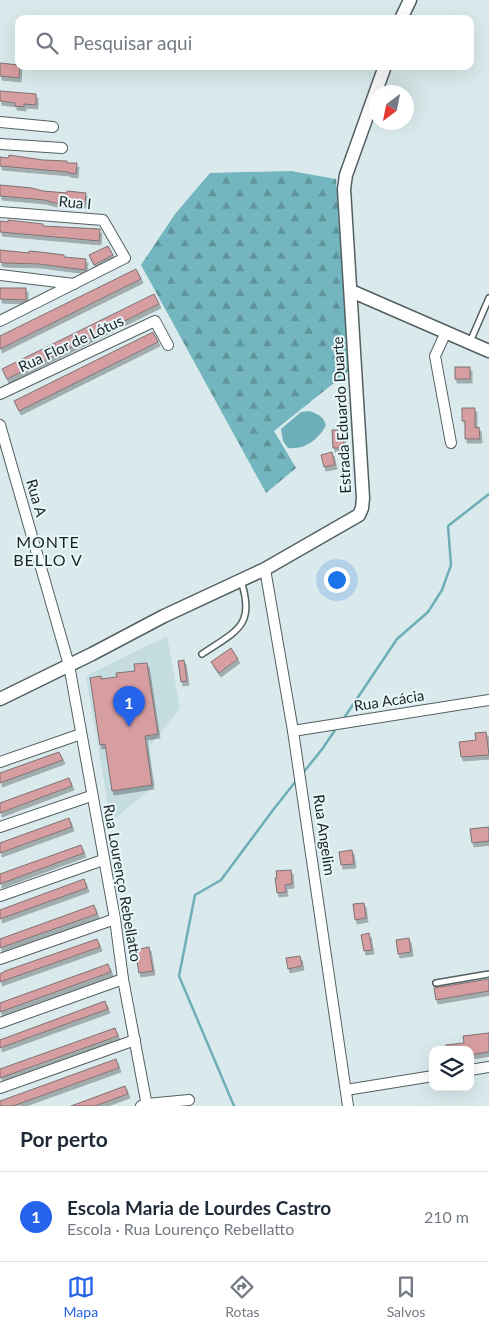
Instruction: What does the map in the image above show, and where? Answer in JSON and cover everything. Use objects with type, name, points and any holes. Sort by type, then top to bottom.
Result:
[{"type":"street","points":[[403,15],[410,0]]},
{"type":"street","name":"Estrada Eduardo Duarte","points":[[0,699],[69,666],[164,616],[265,569],[358,515],[362,508],[344,189],[346,175],[384,70]]},
{"type":"street","points":[[0,122],[53,127]]},
{"type":"street","points":[[0,144],[62,148]]},
{"type":"street","name":"Rua I","points":[[0,212],[103,220],[125,258],[75,284]]},
{"type":"street","points":[[0,275],[75,284]]},
{"type":"street","points":[[0,321],[75,284]]},
{"type":"street","points":[[351,291],[489,351]]},
{"type":"street","name":"Rua Flor de Lótus","points":[[0,394],[155,321],[168,345]]},
{"type":"street","points":[[446,332],[435,356],[451,443]]},
{"type":"street","name":"Rua A","points":[[0,425],[69,666]]},
{"type":"street","name":"Rua Angelim","points":[[265,569],[293,731],[348,1106]]},
{"type":"street","name":"Rua Lourenço Rebellatto","points":[[69,666],[91,796],[115,919],[123,979],[145,1105]]},
{"type":"street","name":"Rua Acácia","points":[[293,731],[489,700]]},
{"type":"street","points":[[0,762],[81,734]]},
{"type":"street","points":[[0,828],[91,796]]},
{"type":"street","points":[[0,896],[103,860]]},
{"type":"street","points":[[0,959],[115,919]]},
{"type":"street","points":[[0,1023],[123,979]]},
{"type":"street","points":[[0,1088],[135,1040]]},
{"type":"street","points":[[474,1069],[489,1067]]},
{"type":"street","points":[[346,1090],[429,1077]]},
{"type":"street","points":[[145,1105],[189,1100]]},
{"type":"lane","points":[[470,343],[489,298]]},
{"type":"lane","points":[[202,654],[238,629],[243,623],[247,608],[241,580]]},
{"type":"lane","points":[[436,983],[489,974]]},
{"type":"shaded area","points":[[309,411],[320,416],[326,425],[320,435],[311,442],[300,447],[288,448],[283,441],[281,429],[301,412]]},
{"type":"shaded area","points":[[167,636],[180,708],[149,747],[155,785],[111,822],[86,676]]},
{"type":"green space","points":[[291,171],[336,179],[349,371],[274,431],[296,468],[266,493],[141,265],[175,214],[210,173]]},
{"type":"building","points":[[0,63],[15,65],[15,70],[20,70],[19,78],[0,76]]},
{"type":"building","points":[[0,91],[36,94],[36,105],[24,104],[24,107],[15,106],[15,103],[0,101]]},
{"type":"building","points":[[9,155],[77,163],[76,174],[0,166],[0,157],[8,158]]},
{"type":"building","points":[[0,185],[43,191],[86,193],[85,204],[73,202],[73,204],[55,203],[44,200],[0,196]]},
{"type":"building","points":[[8,220],[43,224],[43,226],[100,229],[99,241],[0,232],[0,221],[8,222]]},
{"type":"building","points":[[108,246],[113,255],[94,265],[89,255]]},
{"type":"building","points":[[0,250],[29,253],[29,251],[40,252],[86,259],[85,270],[39,264],[4,263],[0,262]]},
{"type":"building","points":[[136,269],[141,279],[0,349],[0,336]]},
{"type":"building","points":[[0,288],[26,288],[26,300],[0,299]]},
{"type":"building","points":[[154,294],[159,304],[7,379],[2,369]]},
{"type":"building","points":[[153,332],[158,342],[19,411],[14,401]]},
{"type":"building","points":[[455,367],[470,367],[470,379],[455,379]]},
{"type":"building","points":[[462,408],[475,408],[475,428],[479,427],[480,439],[465,439],[465,421],[462,421]]},
{"type":"building","points":[[332,430],[343,430],[344,448],[333,448]]},
{"type":"building","points":[[332,452],[335,465],[324,467],[321,455]]},
{"type":"building","points":[[231,648],[238,659],[219,673],[211,662]]},
{"type":"building","points":[[184,660],[187,681],[181,682],[178,661]]},
{"type":"building","points":[[147,663],[158,734],[145,736],[152,785],[112,791],[105,744],[100,745],[90,678],[101,676],[101,679],[117,677],[116,673],[135,671],[134,664]]},
{"type":"building","points":[[486,732],[489,755],[461,757],[459,742],[476,740],[475,733]]},
{"type":"building","points":[[59,752],[63,760],[0,783],[0,773]]},
{"type":"building","points":[[69,778],[72,786],[0,813],[0,803]]},
{"type":"building","points":[[69,818],[72,827],[0,853],[0,843]]},
{"type":"building","points":[[489,827],[489,841],[472,843],[470,829]]},
{"type":"building","points":[[81,845],[84,853],[0,884],[0,874]]},
{"type":"building","points":[[352,850],[354,864],[341,865],[339,852]]},
{"type":"building","points":[[291,870],[292,884],[285,885],[286,892],[277,893],[276,871]]},
{"type":"building","points":[[84,879],[87,888],[0,919],[0,910]]},
{"type":"building","points":[[364,903],[366,918],[355,920],[353,904]]},
{"type":"building","points":[[94,905],[97,914],[0,948],[0,939]]},
{"type":"building","points":[[369,933],[372,950],[364,951],[361,935]]},
{"type":"building","points":[[409,938],[411,952],[398,954],[396,940]]},
{"type":"building","points":[[97,939],[100,947],[0,982],[0,974],[5,971]]},
{"type":"building","points":[[149,947],[153,971],[139,973],[135,950]]},
{"type":"building","points":[[300,956],[302,966],[288,969],[286,958]]},
{"type":"building","points":[[108,964],[111,972],[0,1012],[0,1003]]},
{"type":"building","points":[[489,979],[489,991],[436,1000],[434,988]]},
{"type":"building","points":[[105,1001],[108,1009],[0,1048],[0,1040]]},
{"type":"building","points":[[115,1028],[118,1036],[0,1078],[0,1069]]},
{"type":"building","points":[[489,1033],[489,1052],[474,1054],[474,1046],[446,1046],[464,1043],[463,1036]]},
{"type":"building","points":[[116,1059],[119,1068],[13,1106],[0,1106],[0,1101]]},
{"type":"building","points":[[125,1086],[128,1094],[95,1106],[71,1106]]},
{"type":"waterway","points":[[342,721],[397,639],[428,612],[442,590],[451,565],[448,526],[489,494]]},
{"type":"waterway","points":[[303,773],[337,727]]},
{"type":"waterway","points":[[234,1106],[179,976],[195,895],[221,880],[296,781]]},
{"type":"place","name":"Escola Maria de Lourdes Castro","points":[[129,727]]},
{"type":"district","name":"MONTE BELLO V","points":[[48,551]]}]
